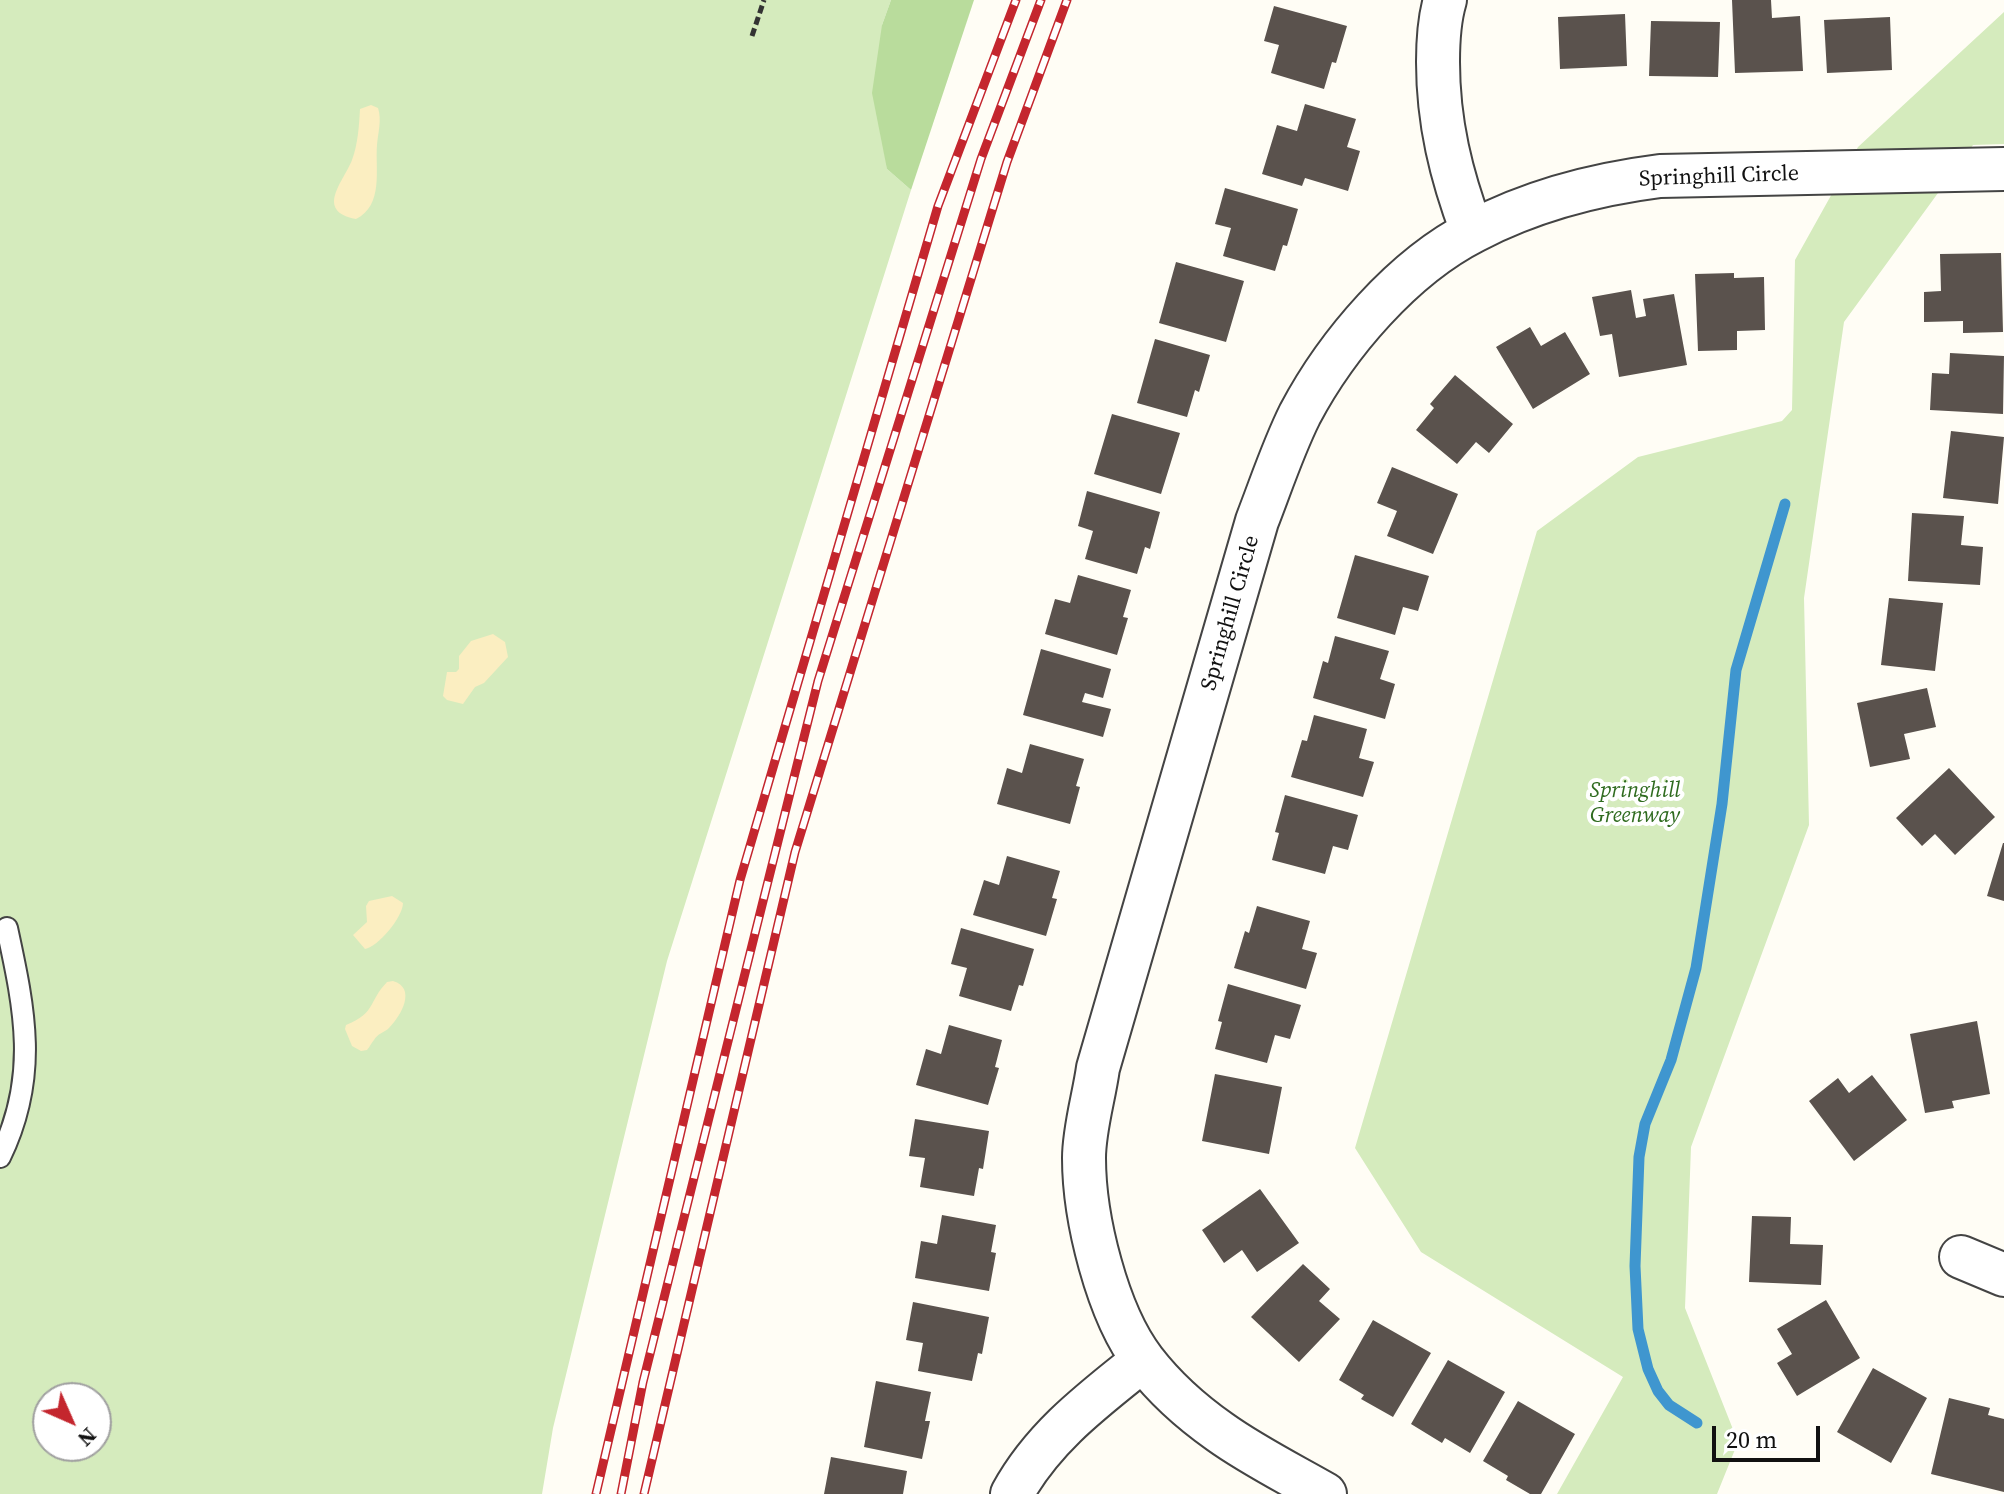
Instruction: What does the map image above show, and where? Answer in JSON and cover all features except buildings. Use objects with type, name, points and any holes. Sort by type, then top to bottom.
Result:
[{"type":"street","points":[[1445,0],[1438,42],[1438,100],[1446,151],[1457,193],[1472,231]]},
{"type":"street","name":"Springhill Circle","points":[[1325,1494],[1220,1432],[1184,1402],[1143,1360],[1127,1333],[1104,1277],[1091,1230],[1084,1156],[1098,1068],[1257,521],[1301,413],[1329,367],[1395,288],[1472,231],[1502,218],[1621,181],[1660,176],[2004,169]]},
{"type":"street","points":[[1961,1257],[2004,1275]]},
{"type":"street","points":[[1012,1494],[1040,1451],[1070,1419],[1143,1360]]},
{"type":"lane","points":[[0,1157],[11,1131],[26,1058],[23,1002],[7,928]]},
{"type":"path","points":[[752,36],[764,0]]},
{"type":"green space","points":[[0,0],[891,0],[882,25],[887,169],[911,190],[667,961],[553,1428],[542,1494],[0,1494]]},
{"type":"green space","points":[[891,0],[974,0],[911,190],[887,169],[872,93],[882,25]]},
{"type":"green space","name":"Springhill Greenway","points":[[2004,12],[2004,144],[1973,145],[1844,322],[1804,598],[1809,825],[1691,1147],[1685,1308],[1738,1442],[1717,1494],[1557,1494],[1623,1377],[1421,1252],[1355,1148],[1537,531],[1638,457],[1782,421],[1792,410],[1795,260],[1858,147]]},
{"type":"sand","points":[[371,105],[378,108],[380,117],[376,186],[371,205],[356,219],[343,215],[337,209],[335,194],[354,154],[360,109]]},
{"type":"sand","points":[[493,634],[505,642],[508,657],[484,683],[475,687],[463,704],[447,700],[443,696],[447,672],[459,669],[459,656],[471,641]]},
{"type":"sand","points":[[392,896],[403,903],[399,916],[383,937],[365,949],[353,935],[367,922],[366,906],[369,901]]},
{"type":"sand","points":[[393,981],[404,990],[402,1010],[367,1050],[361,1051],[352,1046],[346,1025],[362,1016],[387,982]]},
{"type":"waterway","points":[[1697,1423],[1669,1405],[1658,1391],[1648,1369],[1638,1329],[1635,1266],[1639,1157],[1645,1124],[1671,1060],[1696,968],[1722,804],[1736,670],[1785,504]]},
{"type":"railway","points":[[596,1494],[740,880],[938,206],[1016,0]]},
{"type":"railway","points":[[621,1494],[643,1382],[818,681],[981,159],[1041,0]]},
{"type":"railway","points":[[644,1494],[795,852],[1007,162],[1067,0]]}]
